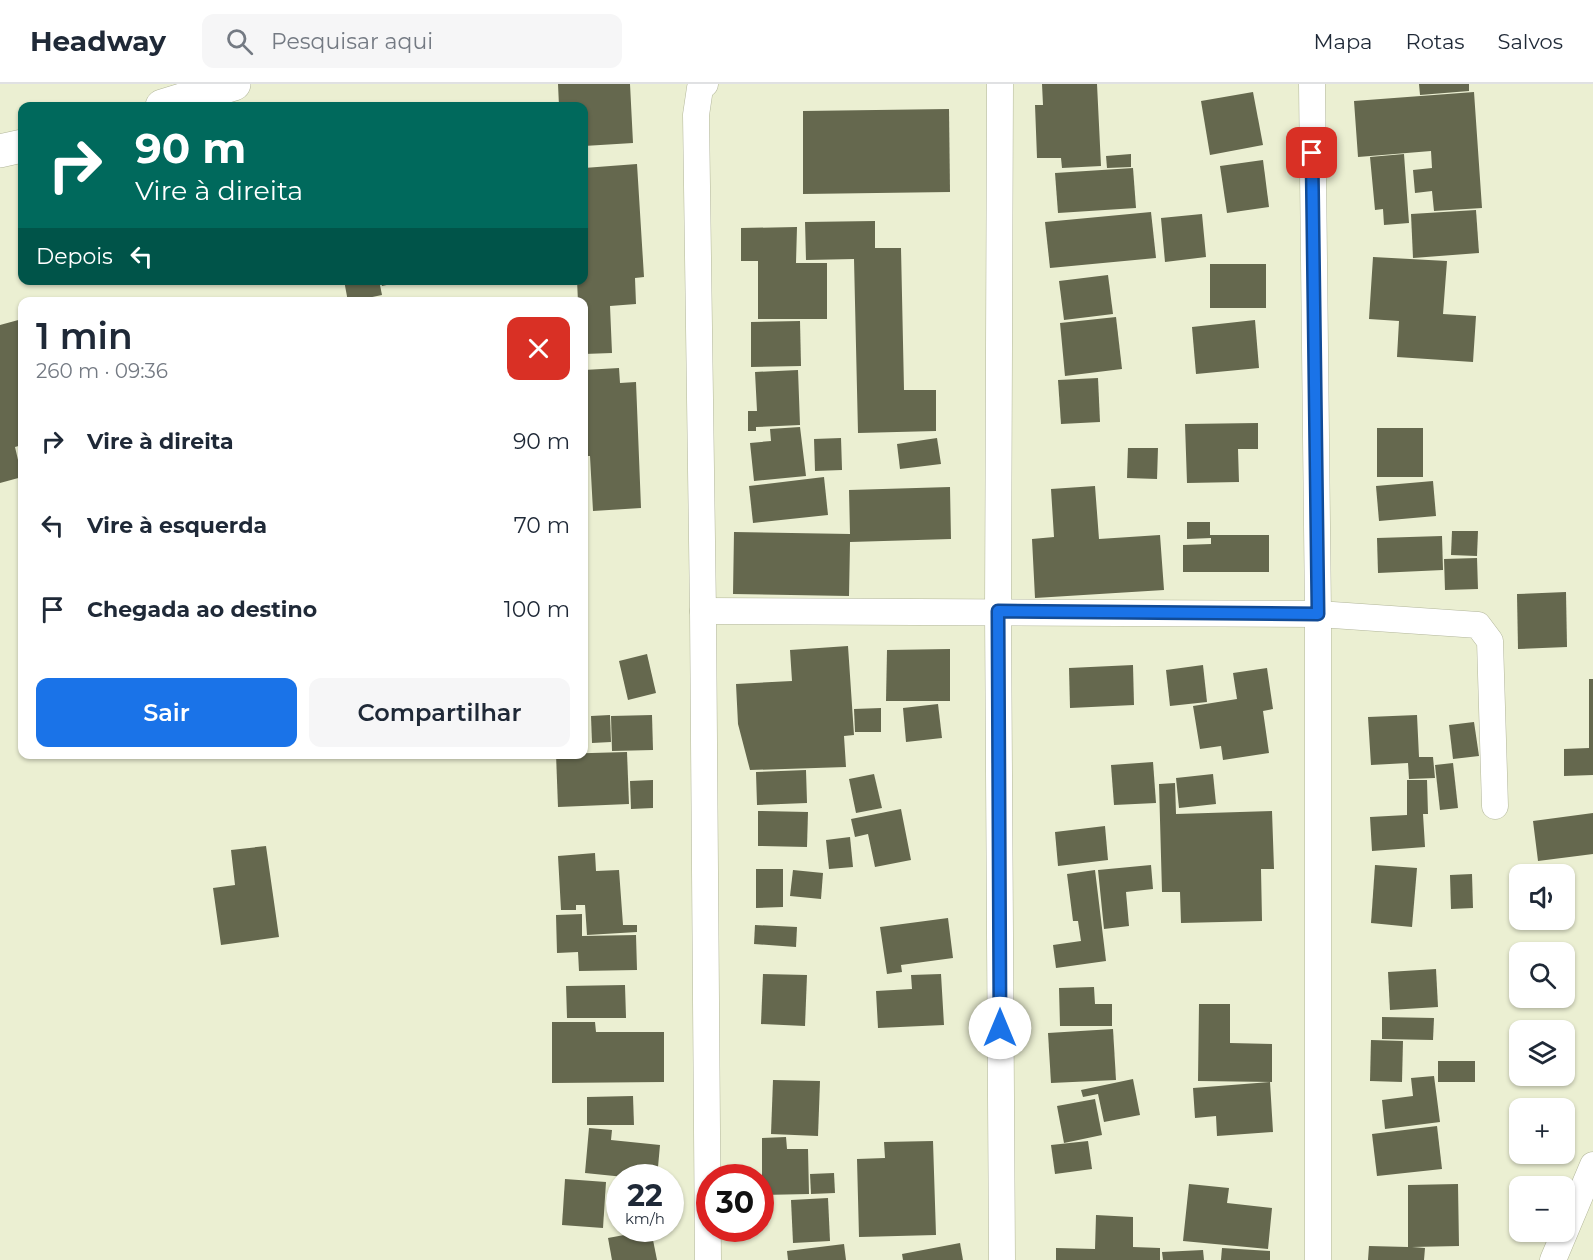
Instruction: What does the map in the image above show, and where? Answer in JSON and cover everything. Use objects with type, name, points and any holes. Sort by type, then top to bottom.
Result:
[{"type":"main road","points":[[175,102],[234,84]]},
{"type":"main road","points":[[0,151],[18,147]]},
{"type":"street","points":[[705,84],[700,88],[696,115],[703,611],[708,1260]]},
{"type":"street","points":[[1000,84],[998,611],[1002,1260]]},
{"type":"street","points":[[1312,84],[1318,614],[1318,1260]]},
{"type":"street","points":[[703,611],[1318,614],[1478,626],[1490,641],[1495,806]]},
{"type":"street","points":[[1553,1260],[1593,1165]]},
{"type":"building","points":[[558,84],[630,84],[633,143],[588,146],[588,102],[559,102]]},
{"type":"building","points":[[1042,84],[1097,84],[1101,166],[1062,168],[1061,158],[1037,158],[1035,105],[1043,105]]},
{"type":"building","points":[[1419,84],[1469,84],[1469,91],[1420,95]]},
{"type":"building","points":[[1253,92],[1263,145],[1210,155],[1201,101]]},
{"type":"building","points":[[1474,92],[1482,208],[1434,211],[1432,191],[1415,193],[1413,170],[1432,168],[1431,151],[1358,157],[1354,101]]},
{"type":"building","points":[[949,109],[950,192],[803,194],[803,111]]},
{"type":"building","points":[[1131,154],[1131,167],[1107,168],[1106,156]]},
{"type":"building","points":[[1404,154],[1409,223],[1384,225],[1383,209],[1375,210],[1370,157]]},
{"type":"building","points":[[1263,160],[1269,207],[1227,213],[1220,166]]},
{"type":"building","points":[[637,164],[644,277],[635,278],[636,304],[610,306],[612,353],[588,354],[588,297],[578,297],[577,285],[588,285],[588,168]]},
{"type":"building","points":[[1133,168],[1136,208],[1058,213],[1055,173]]},
{"type":"building","points":[[1476,210],[1479,253],[1413,258],[1411,214]]},
{"type":"building","points":[[1151,212],[1156,258],[1050,268],[1045,222]]},
{"type":"building","points":[[1202,214],[1206,257],[1165,262],[1161,218]]},
{"type":"building","points":[[875,221],[875,248],[901,248],[904,390],[936,390],[936,431],[858,433],[854,259],[806,260],[805,222]]},
{"type":"building","points":[[797,227],[796,263],[827,263],[827,319],[758,319],[758,261],[741,261],[741,228]]},
{"type":"building","points":[[1373,257],[1447,261],[1443,314],[1476,316],[1473,362],[1397,357],[1399,321],[1369,319]]},
{"type":"building","points":[[1210,264],[1266,264],[1266,308],[1210,308]]},
{"type":"building","points":[[1108,275],[1113,314],[1064,320],[1059,281]]},
{"type":"building","points":[[345,285],[380,285],[382,295],[347,297]]},
{"type":"building","points":[[1116,317],[1122,369],[1065,376],[1060,323]]},
{"type":"building","points":[[18,320],[18,446],[15,447],[18,478],[0,483],[0,325]]},
{"type":"building","points":[[1255,320],[1259,368],[1196,374],[1192,327]]},
{"type":"building","points":[[800,321],[801,366],[751,367],[751,322]]},
{"type":"building","points":[[619,368],[620,383],[636,382],[641,508],[593,511],[590,456],[588,456],[588,370]]},
{"type":"building","points":[[798,370],[800,425],[756,427],[756,431],[748,431],[748,411],[757,411],[755,372]]},
{"type":"building","points":[[1098,378],[1100,422],[1061,424],[1058,380]]},
{"type":"building","points":[[1258,423],[1258,449],[1238,449],[1239,482],[1187,483],[1185,424]]},
{"type":"building","points":[[800,427],[806,476],[754,481],[750,443],[771,441],[770,429]]},
{"type":"building","points":[[1377,428],[1423,428],[1423,477],[1377,477]]},
{"type":"building","points":[[841,438],[842,470],[815,471],[814,439]]},
{"type":"building","points":[[937,438],[941,464],[900,469],[897,444]]},
{"type":"building","points":[[1128,448],[1158,448],[1157,479],[1127,478]]},
{"type":"building","points":[[824,477],[828,515],[753,523],[749,486]]},
{"type":"building","points":[[1433,481],[1436,516],[1379,521],[1376,486]]},
{"type":"building","points":[[1095,486],[1099,539],[1160,535],[1164,590],[1035,598],[1032,539],[1054,537],[1051,489]]},
{"type":"building","points":[[950,487],[951,539],[850,542],[849,596],[733,594],[734,532],[850,534],[849,490]]},
{"type":"building","points":[[1187,522],[1210,522],[1210,535],[1269,535],[1269,572],[1183,572],[1183,545],[1211,544],[1211,538],[1187,539]]},
{"type":"building","points":[[1452,531],[1478,531],[1477,556],[1451,555]]},
{"type":"building","points":[[1442,536],[1443,570],[1378,573],[1377,538]]},
{"type":"building","points":[[1477,558],[1478,589],[1445,590],[1444,559]]},
{"type":"building","points":[[1566,592],[1567,647],[1518,649],[1517,594]]},
{"type":"building","points":[[848,646],[854,735],[844,736],[846,767],[750,770],[738,724],[736,684],[792,681],[790,650]]},
{"type":"building","points":[[950,649],[950,701],[886,701],[887,650]]},
{"type":"building","points":[[647,654],[656,693],[628,700],[619,661]]},
{"type":"building","points":[[1133,665],[1134,705],[1070,708],[1069,668]]},
{"type":"building","points":[[1203,665],[1207,702],[1170,706],[1166,670]]},
{"type":"building","points":[[1267,668],[1273,709],[1263,711],[1269,753],[1223,760],[1221,746],[1200,749],[1193,706],[1237,699],[1233,673]]},
{"type":"building","points":[[1589,679],[1593,679],[1593,775],[1564,776],[1564,749],[1589,748]]},
{"type":"building","points":[[938,704],[942,738],[906,742],[903,708]]},
{"type":"building","points":[[881,708],[881,732],[855,732],[854,709]]},
{"type":"building","points":[[610,715],[611,742],[592,743],[591,716]]},
{"type":"building","points":[[652,715],[653,750],[612,751],[611,716]]},
{"type":"building","points":[[1417,715],[1419,757],[1433,757],[1435,778],[1409,779],[1408,763],[1371,765],[1368,717]]},
{"type":"building","points":[[1474,722],[1479,756],[1453,759],[1449,725]]},
{"type":"building","points":[[627,752],[629,804],[558,807],[556,759],[588,759],[588,753]]},
{"type":"building","points":[[1153,762],[1156,803],[1114,805],[1111,765]]},
{"type":"building","points":[[1453,763],[1458,808],[1440,810],[1435,765]]},
{"type":"building","points":[[806,770],[807,803],[757,805],[756,772]]},
{"type":"building","points":[[874,774],[882,808],[856,813],[849,779]]},
{"type":"building","points":[[1213,774],[1216,804],[1179,808],[1176,778]]},
{"type":"building","points":[[653,780],[653,808],[631,809],[630,781]]},
{"type":"building","points":[[1407,780],[1427,780],[1428,814],[1423,814],[1425,847],[1372,851],[1370,817],[1407,815]]},
{"type":"building","points":[[1175,783],[1176,814],[1272,811],[1274,869],[1261,869],[1262,921],[1181,923],[1180,892],[1162,892],[1159,784]]},
{"type":"building","points":[[901,809],[911,860],[875,867],[868,834],[855,837],[851,819]]},
{"type":"building","points":[[758,811],[808,812],[807,847],[758,846]]},
{"type":"building","points":[[1593,813],[1593,854],[1538,861],[1533,821]]},
{"type":"building","points":[[1105,826],[1108,860],[1058,866],[1055,832]]},
{"type":"building","points":[[850,837],[853,867],[829,869],[826,840]]},
{"type":"building","points":[[266,846],[279,937],[221,945],[213,888],[235,885],[231,850]]},
{"type":"building","points":[[595,853],[596,871],[619,870],[623,925],[637,925],[637,932],[587,935],[585,905],[576,905],[576,910],[561,910],[558,856]]},
{"type":"building","points":[[1151,865],[1153,889],[1126,892],[1129,926],[1104,929],[1098,870]]},
{"type":"building","points":[[1375,865],[1417,868],[1412,927],[1371,923]]},
{"type":"building","points":[[756,869],[783,869],[783,907],[756,908]]},
{"type":"building","points":[[793,870],[823,873],[821,899],[790,896]]},
{"type":"building","points":[[1095,870],[1106,961],[1056,968],[1053,945],[1081,941],[1078,921],[1073,921],[1067,874]]},
{"type":"building","points":[[1472,874],[1473,908],[1451,909],[1450,875]]},
{"type":"building","points":[[582,914],[582,936],[636,935],[637,970],[579,971],[578,952],[557,953],[556,915]]},
{"type":"building","points":[[948,918],[953,958],[901,965],[902,972],[887,974],[880,927]]},
{"type":"building","points":[[755,925],[797,927],[796,947],[754,944]]},
{"type":"building","points":[[1436,969],[1438,1007],[1390,1010],[1388,972]]},
{"type":"building","points":[[763,974],[807,975],[805,1026],[761,1024]]},
{"type":"building","points":[[941,974],[944,1025],[878,1028],[876,991],[912,989],[911,975]]},
{"type":"building","points":[[625,985],[626,1018],[567,1018],[566,986]]},
{"type":"building","points":[[1094,987],[1095,1004],[1112,1004],[1112,1026],[1060,1026],[1059,988]]},
{"type":"building","points":[[1199,1004],[1230,1004],[1230,1043],[1272,1044],[1272,1082],[1198,1081]]},
{"type":"building","points":[[1382,1017],[1434,1018],[1433,1040],[1382,1039]]},
{"type":"building","points":[[552,1022],[595,1022],[596,1032],[664,1032],[664,1082],[552,1083]]},
{"type":"building","points":[[1113,1029],[1116,1080],[1051,1083],[1048,1033]]},
{"type":"building","points":[[1371,1040],[1403,1041],[1402,1082],[1370,1081]]},
{"type":"building","points":[[1438,1061],[1475,1061],[1475,1082],[1438,1082]]},
{"type":"building","points":[[1434,1076],[1440,1122],[1385,1129],[1382,1100],[1413,1096],[1411,1078]]},
{"type":"building","points":[[1133,1079],[1140,1115],[1104,1122],[1098,1094],[1083,1097],[1081,1090]]},
{"type":"building","points":[[773,1080],[820,1081],[818,1136],[771,1134]]},
{"type":"building","points":[[1270,1082],[1273,1132],[1217,1136],[1216,1116],[1195,1118],[1193,1088]]},
{"type":"building","points":[[633,1096],[634,1125],[587,1125],[587,1097]]},
{"type":"building","points":[[1095,1099],[1102,1135],[1064,1143],[1057,1106]]},
{"type":"building","points":[[1437,1126],[1442,1169],[1377,1176],[1372,1134]]},
{"type":"building","points":[[589,1128],[612,1130],[611,1140],[660,1145],[658,1164],[606,1164],[606,1175],[585,1173]]},
{"type":"building","points":[[786,1137],[787,1149],[808,1149],[809,1194],[774,1195],[774,1164],[762,1164],[762,1138]]},
{"type":"building","points":[[933,1141],[936,1235],[859,1237],[857,1159],[885,1158],[884,1142]]},
{"type":"building","points":[[1088,1141],[1092,1169],[1055,1174],[1051,1145]]},
{"type":"building","points":[[834,1173],[835,1193],[811,1194],[810,1174]]},
{"type":"building","points":[[565,1179],[606,1182],[603,1228],[562,1225]]},
{"type":"building","points":[[1189,1184],[1229,1188],[1227,1203],[1272,1208],[1268,1249],[1183,1241]]},
{"type":"building","points":[[1458,1184],[1459,1246],[1412,1247],[1425,1248],[1424,1260],[1368,1260],[1369,1246],[1408,1247],[1408,1185]]},
{"type":"building","points":[[828,1198],[830,1241],[793,1243],[791,1200]]},
{"type":"building","points":[[1096,1215],[1133,1217],[1133,1247],[1160,1248],[1160,1260],[1056,1260],[1056,1248],[1095,1249]]},
{"type":"building","points":[[609,1242],[653,1242],[657,1260],[612,1260]]},
{"type":"building","points":[[960,1243],[963,1260],[903,1260],[902,1254]]},
{"type":"building","points":[[844,1244],[846,1260],[788,1260],[787,1251]]},
{"type":"building","points":[[1222,1248],[1270,1251],[1270,1260],[1221,1260]]},
{"type":"building","points":[[1203,1250],[1204,1260],[1163,1260],[1162,1252]]},
{"type":"route","points":[[1000,1028],[998,611],[1318,614],[1312,153]]}]
